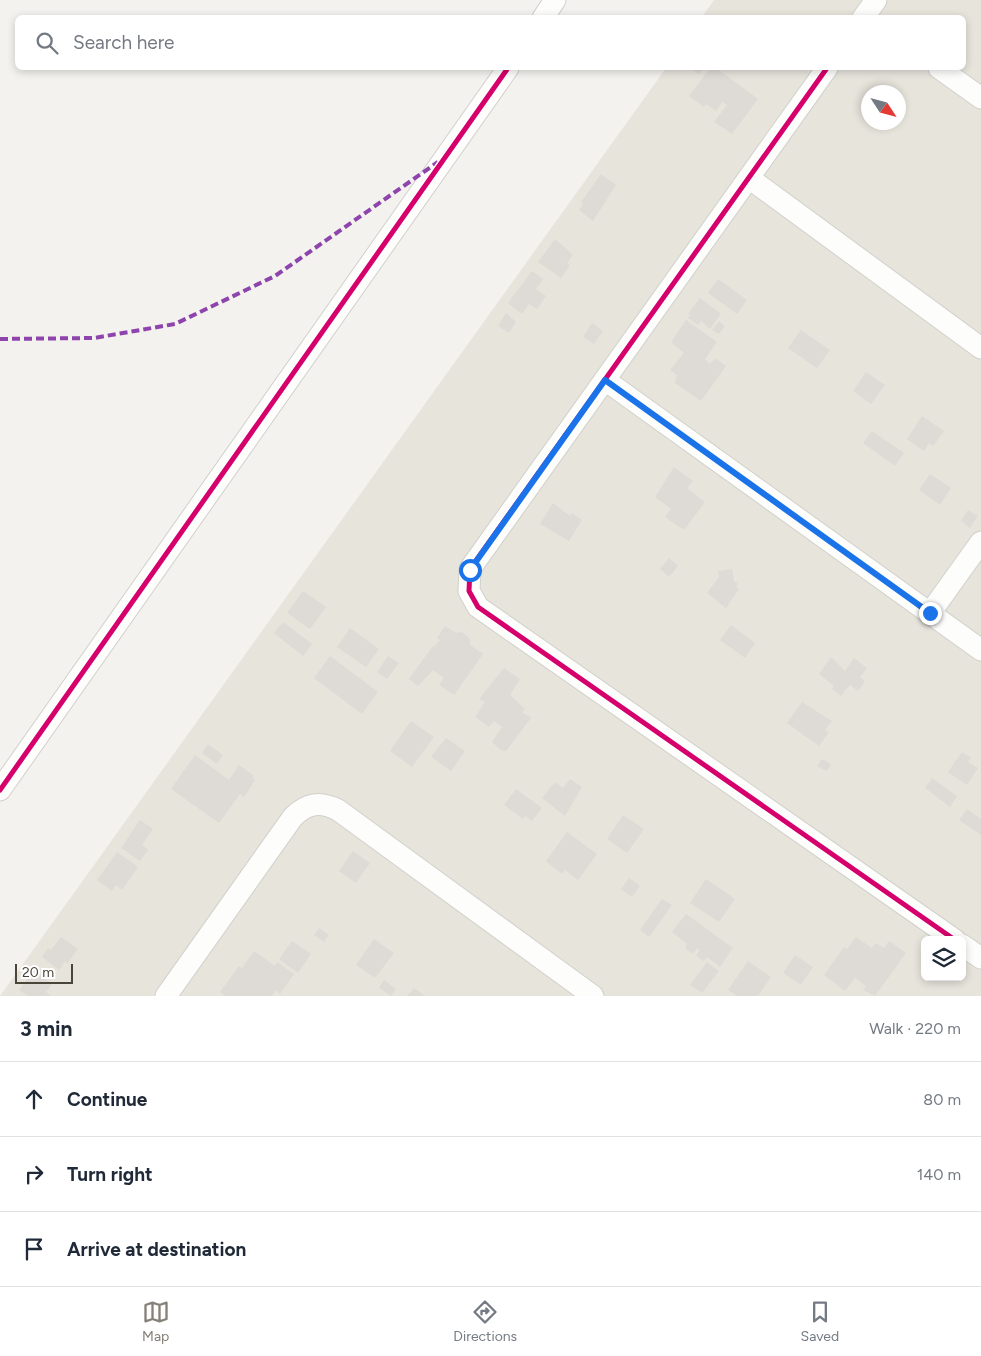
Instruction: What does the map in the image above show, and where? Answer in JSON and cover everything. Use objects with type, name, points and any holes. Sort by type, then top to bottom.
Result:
[{"type":"street","points":[[545,15],[555,0]]},
{"type":"street","points":[[0,790],[507,70]]},
{"type":"street","points":[[826,70],[470,570],[468,580],[472,600],[478,606],[949,936]]},
{"type":"street","points":[[942,70],[981,98]]},
{"type":"street","points":[[749,178],[981,348]]},
{"type":"street","points":[[605,380],[981,650]]},
{"type":"street","points":[[930,613],[981,542]]},
{"type":"street","points":[[170,995],[293,817],[303,807],[326,804],[338,810],[593,996]]},
{"type":"street","points":[[966,948],[981,958]]},
{"type":"shaded area","points":[[714,0],[981,0],[981,996],[0,996],[665,70],[966,70],[966,15],[703,15]]},
{"type":"building","points":[[692,70],[702,70],[699,74]]},
{"type":"building","points":[[708,70],[719,70],[758,99],[732,134],[714,122],[727,105],[722,102],[716,111],[706,104],[704,107],[689,96]]},
{"type":"building","points":[[601,174],[616,185],[593,221],[579,210],[583,204],[581,202]]},
{"type":"building","points":[[555,239],[573,255],[567,263],[570,265],[561,278],[538,262]]},
{"type":"building","points":[[532,271],[543,279],[536,289],[546,296],[537,309],[529,304],[522,314],[508,303]]},
{"type":"building","points":[[718,279],[747,300],[737,314],[708,293]]},
{"type":"building","points":[[700,298],[721,314],[710,329],[701,321],[698,325],[688,318],[690,315],[688,314]]},
{"type":"building","points":[[506,313],[516,322],[509,333],[498,326]]},
{"type":"building","points":[[686,320],[717,342],[705,359],[710,364],[715,358],[726,366],[701,401],[675,383],[677,375],[670,370],[684,353],[671,342]]},
{"type":"building","points":[[719,321],[725,326],[719,334],[712,330]]},
{"type":"building","points":[[592,323],[603,331],[594,344],[583,337]]},
{"type":"building","points":[[801,330],[830,350],[817,368],[788,348]]},
{"type":"building","points":[[866,372],[885,385],[871,404],[853,391]]},
{"type":"building","points":[[922,416],[944,431],[933,446],[929,443],[924,451],[907,439]]},
{"type":"building","points":[[872,431],[904,453],[895,466],[863,443]]},
{"type":"building","points":[[674,467],[693,481],[687,488],[705,502],[684,530],[665,517],[671,509],[655,497]]},
{"type":"building","points":[[930,474],[951,488],[940,505],[919,490]]},
{"type":"building","points":[[553,503],[570,516],[572,513],[582,520],[569,541],[540,524]]},
{"type":"building","points":[[968,510],[978,516],[970,528],[961,521]]},
{"type":"building","points":[[669,558],[678,566],[669,577],[660,569]]},
{"type":"building","points":[[732,569],[734,581],[738,584],[736,587],[739,589],[726,608],[707,593],[719,577],[718,571]]},
{"type":"building","points":[[303,591],[326,607],[310,629],[287,613]]},
{"type":"building","points":[[283,622],[312,644],[303,656],[274,633]]},
{"type":"building","points":[[731,625],[755,643],[745,658],[720,640]]},
{"type":"building","points":[[445,626],[456,633],[462,632],[470,639],[470,645],[483,654],[454,695],[439,685],[444,678],[433,670],[418,686],[409,679],[433,646],[440,640],[437,638]]},
{"type":"building","points":[[350,628],[379,649],[366,667],[337,647]]},
{"type":"building","points":[[330,656],[378,692],[362,714],[314,678]]},
{"type":"building","points":[[388,656],[399,663],[387,679],[377,672]]},
{"type":"building","points":[[831,657],[845,671],[854,658],[867,668],[860,677],[865,681],[858,691],[850,685],[841,696],[832,689],[834,686],[819,674]]},
{"type":"building","points":[[504,668],[520,679],[510,695],[525,709],[522,712],[531,718],[506,751],[501,750],[492,742],[502,727],[494,721],[489,727],[475,717],[485,702],[479,699]]},
{"type":"building","points":[[802,702],[832,721],[825,730],[829,732],[819,746],[787,723]]},
{"type":"building","points":[[411,721],[434,737],[412,767],[390,751]]},
{"type":"building","points":[[446,738],[465,751],[451,771],[431,757]]},
{"type":"building","points":[[208,744],[223,755],[217,764],[202,753]]},
{"type":"building","points":[[962,752],[971,758],[968,762],[978,768],[967,785],[948,772]]},
{"type":"building","points":[[195,755],[229,780],[239,765],[254,776],[252,778],[255,780],[244,797],[240,794],[219,823],[171,789]]},
{"type":"building","points":[[822,759],[831,764],[827,771],[817,766]]},
{"type":"building","points":[[932,778],[957,796],[950,807],[925,788]]},
{"type":"building","points":[[570,779],[582,787],[565,816],[542,798],[555,782],[563,788]]},
{"type":"building","points":[[516,789],[542,808],[532,821],[525,816],[523,819],[504,805]]},
{"type":"building","points":[[967,809],[981,819],[981,835],[959,820]]},
{"type":"building","points":[[623,815],[644,829],[627,853],[607,839]]},
{"type":"building","points":[[140,820],[153,829],[142,845],[148,850],[140,861],[121,848]]},
{"type":"building","points":[[567,832],[597,854],[578,880],[565,870],[562,874],[546,861]]},
{"type":"building","points":[[353,851],[370,863],[356,883],[339,871]]},
{"type":"building","points":[[117,852],[138,867],[122,890],[116,885],[112,891],[97,880]]},
{"type":"building","points":[[629,878],[640,886],[632,897],[621,889]]},
{"type":"building","points":[[706,879],[735,899],[719,922],[690,903]]},
{"type":"building","points":[[662,899],[672,905],[649,937],[640,930]]},
{"type":"building","points":[[686,914],[733,948],[720,967],[707,957],[704,961],[696,956],[700,950],[697,948],[693,954],[685,948],[687,944],[672,932]]},
{"type":"building","points":[[319,928],[329,935],[324,942],[314,935]]},
{"type":"building","points":[[61,937],[78,949],[67,964],[65,961],[59,970],[42,957],[48,948],[51,950]]},
{"type":"building","points":[[856,937],[872,948],[876,943],[884,948],[889,941],[906,953],[875,996],[863,990],[866,986],[855,978],[845,991],[824,975],[844,947],[847,949]]},
{"type":"building","points":[[374,939],[394,953],[375,978],[356,965]]},
{"type":"building","points":[[292,941],[311,954],[298,973],[279,959]]},
{"type":"building","points":[[254,951],[275,966],[277,962],[294,974],[280,994],[276,990],[272,996],[225,996],[220,992],[239,966],[242,968]]},
{"type":"building","points":[[795,955],[813,967],[801,985],[783,973]]},
{"type":"building","points":[[748,961],[771,977],[758,996],[737,996],[728,990]]},
{"type":"building","points":[[707,962],[719,971],[702,993],[690,985]]},
{"type":"building","points":[[34,970],[52,984],[46,992],[51,996],[28,996],[19,990]]},
{"type":"building","points":[[384,980],[396,989],[391,996],[379,988]]},
{"type":"building","points":[[414,988],[425,996],[407,996]]},
{"type":"marked path","points":[[0,339],[94,338],[175,324],[275,276],[438,162]]},
{"type":"cycle path","points":[[0,790],[507,70]]},
{"type":"cycle path","points":[[826,70],[470,569],[469,591],[478,607],[949,936]]},
{"type":"route","points":[[470,570],[605,380],[930,613]]}]
